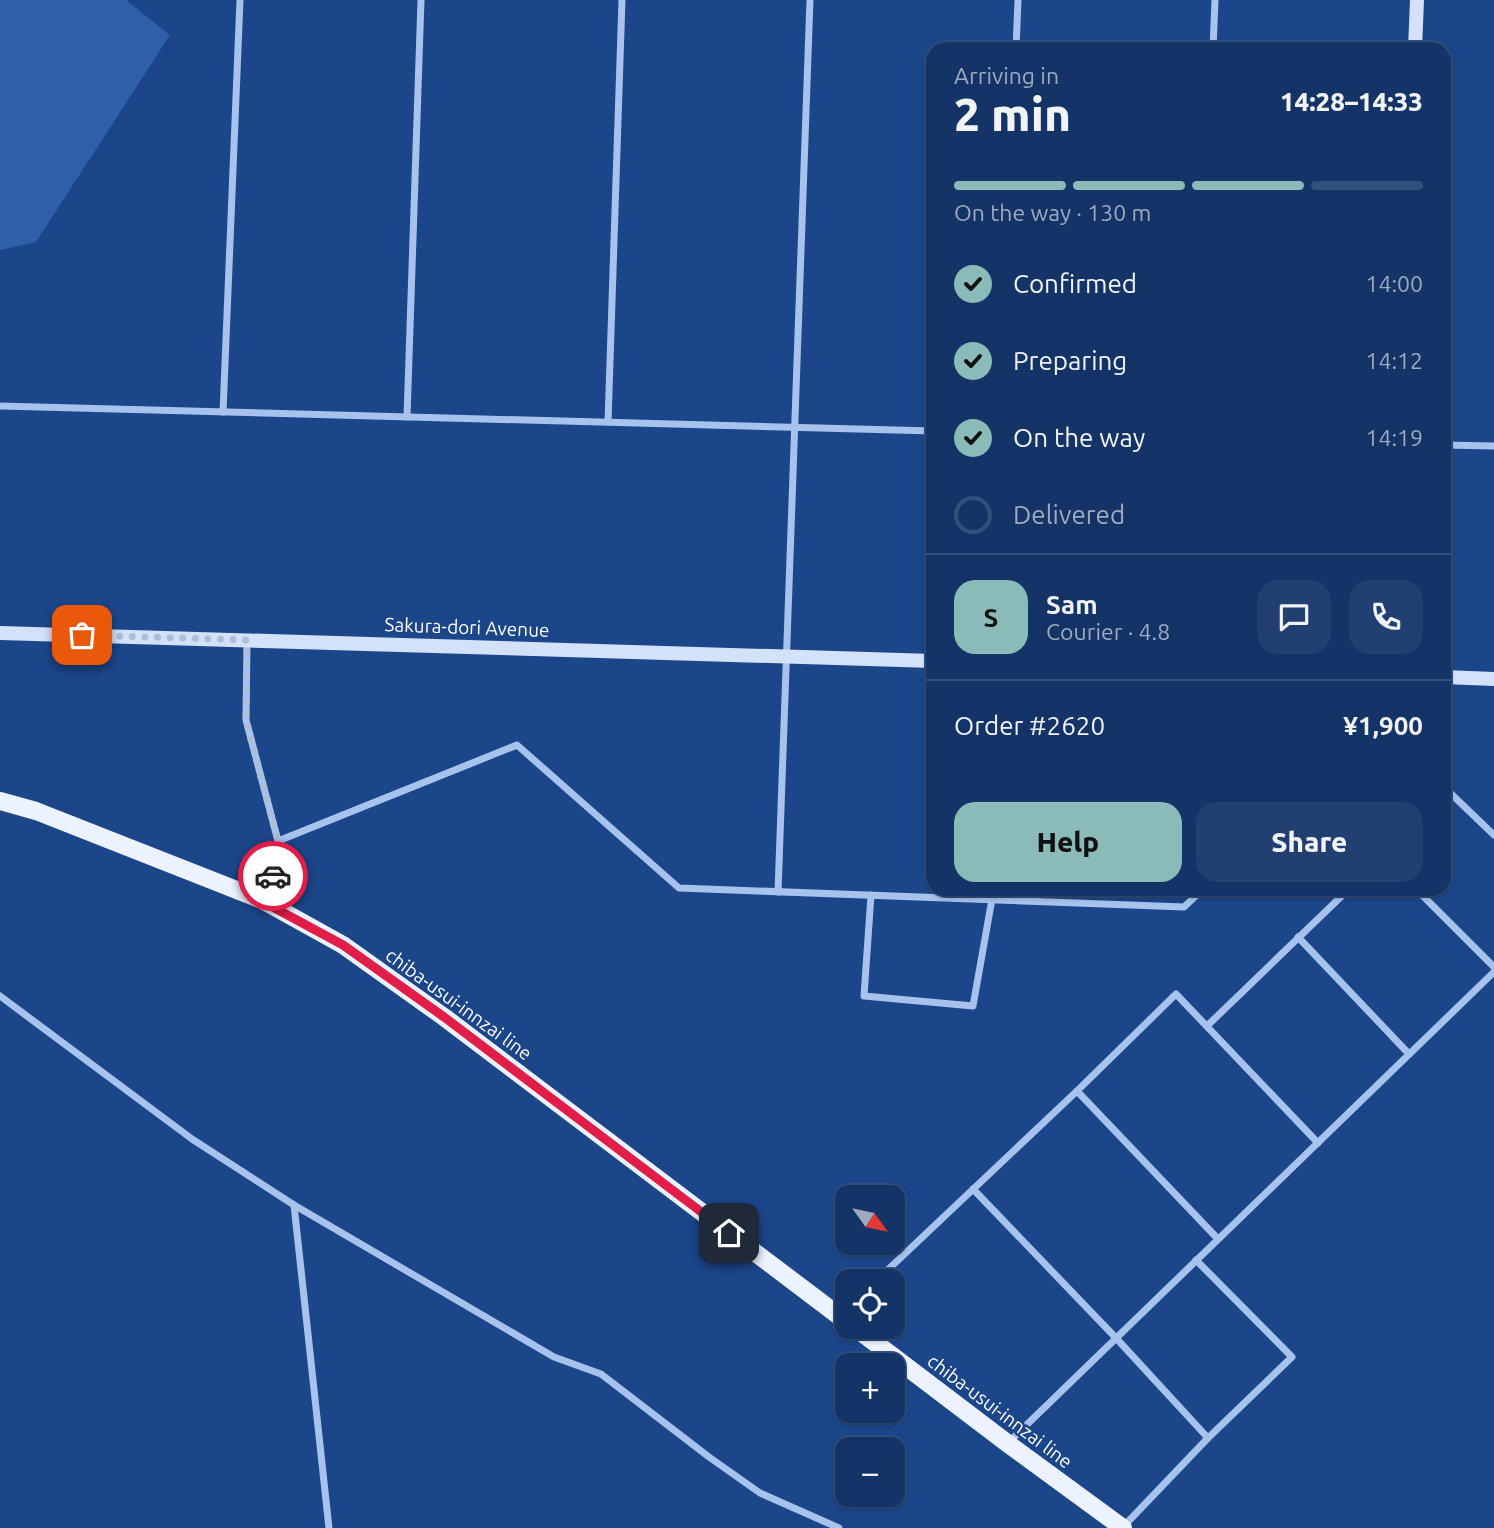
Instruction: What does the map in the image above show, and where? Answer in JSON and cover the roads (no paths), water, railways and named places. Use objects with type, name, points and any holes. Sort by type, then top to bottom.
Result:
[{"type":"main road","name":"chiba-usui-innzai line","points":[[0,801],[48,816],[216,882],[269,905],[343,945],[444,1017],[835,1309]]},
{"type":"main road","name":"chiba-usui-innzai line","points":[[874,1339],[1007,1443],[1123,1528]]},
{"type":"street","points":[[223,412],[240,0]]},
{"type":"street","points":[[407,416],[421,0]]},
{"type":"street","points":[[608,422],[622,0]]},
{"type":"street","points":[[778,892],[810,0]]},
{"type":"street","points":[[1016,42],[1018,0]]},
{"type":"street","points":[[1213,42],[1215,0]]},
{"type":"street","points":[[1415,42],[1417,0]]},
{"type":"street","points":[[0,406],[926,431]]},
{"type":"street","points":[[1451,444],[1494,446]]},
{"type":"street","name":"Sakura-dori Avenue","points":[[0,633],[926,661]]},
{"type":"street","points":[[247,640],[246,720],[278,841],[269,905]]},
{"type":"street","points":[[1451,677],[1494,679]]},
{"type":"street","points":[[278,841],[517,745],[679,888],[1184,907],[1196,896]]},
{"type":"street","points":[[1451,794],[1494,835]]},
{"type":"street","points":[[871,895],[864,996],[973,1006],[992,899]]},
{"type":"street","points":[[1207,1026],[1342,896]]},
{"type":"street","points":[[1423,896],[1494,967]]},
{"type":"street","points":[[1298,937],[1409,1054]]},
{"type":"street","points":[[1007,1443],[1494,972]]},
{"type":"street","points":[[889,1269],[1176,993],[1318,1143]]},
{"type":"street","points":[[0,996],[192,1139],[294,1205],[554,1357],[601,1374],[760,1493],[839,1528]]},
{"type":"street","points":[[1077,1091],[1218,1239]]},
{"type":"street","points":[[973,1189],[1209,1438]]},
{"type":"street","points":[[294,1205],[329,1528]]},
{"type":"street","points":[[1123,1528],[1292,1357],[1196,1260]]}]
